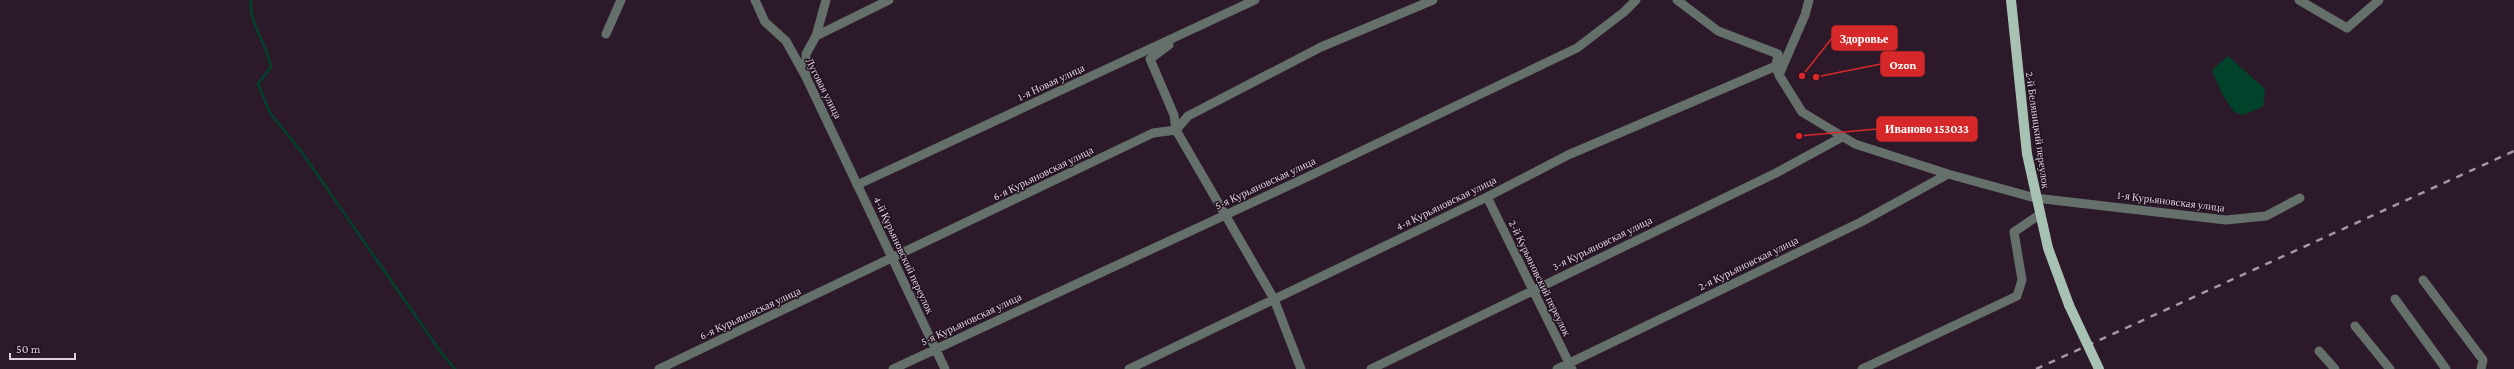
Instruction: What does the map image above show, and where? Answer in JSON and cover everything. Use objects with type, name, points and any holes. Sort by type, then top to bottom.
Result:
[{"type":"main road","name":"2-й Беляницкий переулок","points":[[2011,0],[2027,154],[2039,215],[2048,248],[2069,305],[2099,369]]},
{"type":"street","points":[[606,34],[621,0]]},
{"type":"street","name":"Луговая улица","points":[[755,0],[765,22],[786,41],[806,77],[862,194]]},
{"type":"street","points":[[806,77],[806,54],[816,36],[826,0]]},
{"type":"street","points":[[816,36],[888,0]]},
{"type":"street","name":"1-я Новая улица","points":[[857,185],[1254,0]]},
{"type":"street","points":[[1176,130],[1188,116],[1321,47],[1433,0]]},
{"type":"street","name":"5-я Курьяновская улица","points":[[892,369],[1226,214],[1577,48],[1624,12],[1636,0]]},
{"type":"street","name":"1-я Курьяновская улица","points":[[1677,0],[1718,31],[1778,54],[1776,66],[1779,75],[1802,112],[1842,137],[1948,174],[2036,198],[2226,220],[2266,216],[2300,198]]},
{"type":"street","points":[[1779,75],[1805,15],[1809,0]]},
{"type":"street","points":[[2299,0],[2347,28],[2379,0]]},
{"type":"street","points":[[1184,33],[1150,59],[1174,115],[1176,130],[1274,299],[1301,369]]},
{"type":"street","name":"4-я Курьяновская улица","points":[[1129,369],[1487,197],[1568,155],[1776,66]]},
{"type":"street","name":"6-я Курьяновская улица","points":[[660,369],[1153,133],[1176,130]]},
{"type":"street","name":"3-я Курьяновская улица","points":[[1371,369],[1776,173],[1842,137]]},
{"type":"street","name":"2-я Курьяновская улица","points":[[1557,369],[1570,366],[1861,222],[1948,174]]},
{"type":"street","name":"4-й Курьяновский переулок","points":[[862,194],[934,349],[945,369]]},
{"type":"street","name":"2-й Курьяновский переулок","points":[[1487,197],[1570,366]]},
{"type":"street","points":[[1862,369],[2017,296],[2022,280],[2014,232],[2039,215]]},
{"type":"street","points":[[2423,280],[2483,360],[2481,369]]},
{"type":"street","points":[[2395,299],[2446,369]]},
{"type":"street","points":[[2355,326],[2390,369]]},
{"type":"street","points":[[2319,351],[2335,369]]},
{"type":"shaded area","points":[[2228,56],[2265,89],[2263,107],[2242,115],[2234,112],[2221,92],[2212,70]]},
{"type":"waterway","points":[[251,0],[251,9],[255,25],[269,58],[271,67],[258,84],[270,113],[303,154],[440,351],[455,369]]},
{"type":"railway","points":[[2036,369],[2514,151]]},
{"type":"place","name":"Здоровье","points":[[1802,76]]},
{"type":"place","name":"Ozon","points":[[1816,77]]},
{"type":"place","name":"Иваново 153033","points":[[1799,136]]}]
